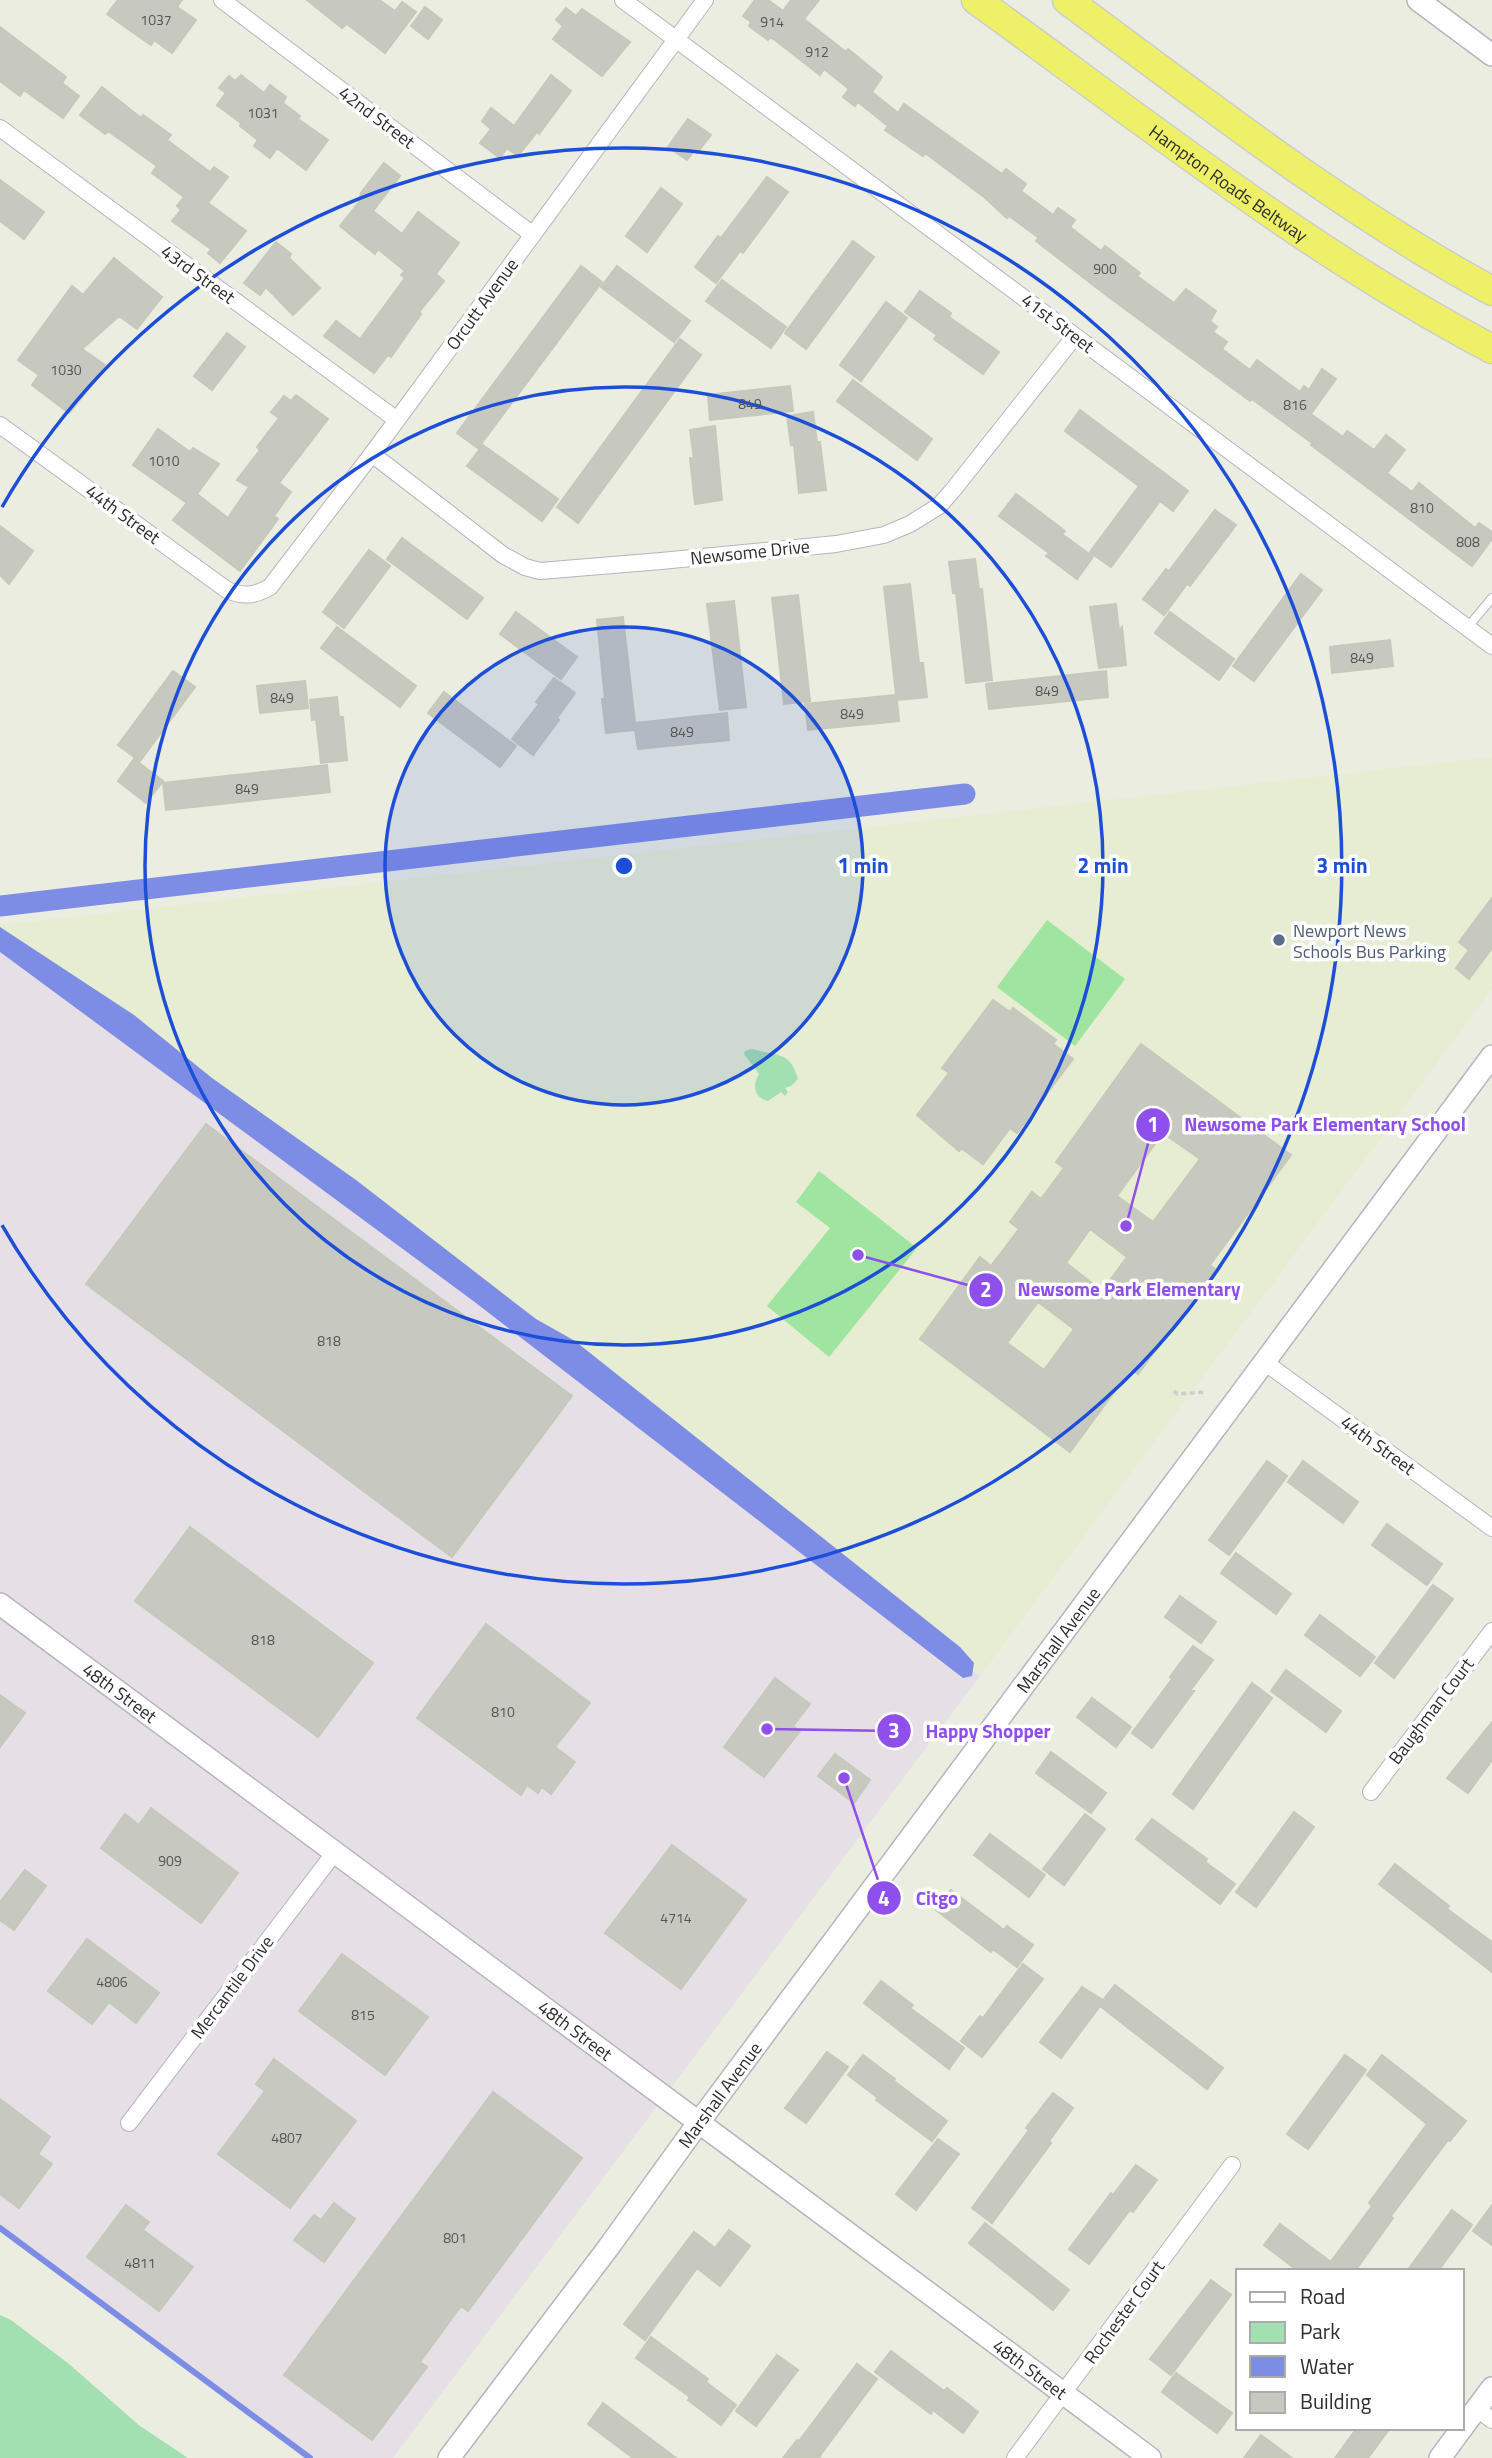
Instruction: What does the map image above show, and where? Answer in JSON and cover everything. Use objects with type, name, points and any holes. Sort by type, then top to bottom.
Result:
[{"type":"highway","name":"Hampton Roads Beltway","points":[[976,0],[1272,215],[1372,280],[1492,349]]},
{"type":"highway","points":[[1067,0],[1235,124],[1363,213],[1442,264],[1492,291]]},
{"type":"street","name":"42nd Street","points":[[222,0],[533,234]]},
{"type":"street","name":"41st Street","points":[[623,0],[1492,646]]},
{"type":"street","name":"Orcutt Avenue","points":[[249,596],[270,587],[372,454],[705,0]]},
{"type":"street","points":[[1418,0],[1492,55]]},
{"type":"street","name":"43rd Street","points":[[0,128],[397,421]]},
{"type":"street","name":"Newsome Drive","points":[[372,454],[503,555],[525,567],[540,571],[836,544],[884,535],[910,524],[939,506],[1075,336]]},
{"type":"street","name":"44th Street","points":[[0,425],[227,590],[249,596]]},
{"type":"street","name":"Marshall Avenue","points":[[449,2458],[1492,1056]]},
{"type":"street","name":"44th Street","points":[[1263,1361],[1492,1528]]},
{"type":"street","name":"48th Street","points":[[0,1604],[508,1978],[1150,2458]]},
{"type":"street","name":"Baughman Court","points":[[1371,1792],[1492,1631]]},
{"type":"street","name":"Mercantile Drive","points":[[129,2123],[335,1852]]},
{"type":"street","name":"Rochester Court","points":[[1015,2458],[1232,2165]]},
{"type":"street","points":[[1464,2427],[1484,2414],[1492,2388]]},
{"type":"street","points":[[1440,2458],[1461,2430]]},
{"type":"lane","points":[[1467,628],[1492,598]]},
{"type":"path","points":[[1174,1391],[1177,1394],[1206,1392]]},
{"type":"shaded area","points":[[1492,757],[1492,989],[980,1676],[620,1399],[0,944],[0,925]]},
{"type":"shaded area","points":[[0,943],[620,1399],[980,1676],[393,2458],[305,2458],[0,2228]]},
{"type":"green space","points":[[1047,920],[1125,979],[1075,1046],[997,987]]},
{"type":"green space","points":[[752,1049],[781,1056],[791,1063],[798,1079],[785,1088],[788,1092],[785,1096],[781,1092],[768,1101],[757,1094],[755,1087],[759,1074],[744,1054]]},
{"type":"green space","points":[[819,1171],[917,1248],[829,1357],[767,1306],[830,1228],[796,1202]]},
{"type":"green space","points":[[0,2315],[11,2320],[69,2364],[140,2426],[188,2458],[0,2458]]},
{"type":"water","points":[[0,927],[134,1015],[212,1078],[356,1180],[536,1319],[575,1341],[960,1647],[974,1663],[972,1676],[963,1678],[472,1300],[0,952]]},
{"type":"building","points":[[118,0],[182,0],[177,7],[196,20],[172,53],[154,40],[151,45],[107,14]]},
{"type":"building","points":[[307,0],[379,0],[395,11],[402,2],[416,12],[385,53],[347,24],[342,28]]},
{"type":"building","points":[[755,0],[768,0],[783,11],[791,0],[819,0],[804,19],[846,52],[848,49],[882,77],[872,92],[898,113],[904,104],[1002,174],[1006,169],[1026,184],[1021,191],[1053,215],[1058,208],[1075,220],[1070,227],[1101,251],[1105,246],[1140,273],[1137,276],[1174,303],[1186,289],[1216,311],[1210,321],[1217,327],[1213,332],[1227,342],[1222,349],[1250,370],[1257,360],[1300,392],[1304,386],[1309,390],[1322,369],[1336,379],[1311,414],[1343,437],[1347,431],[1374,450],[1386,435],[1405,450],[1387,473],[1412,492],[1419,483],[1475,528],[1479,523],[1492,532],[1492,539],[1472,566],[1311,445],[1312,443],[1110,298],[1036,241],[1039,238],[1009,216],[1007,218],[984,197],[925,153],[923,156],[885,130],[888,126],[858,102],[855,106],[843,97],[849,89],[824,69],[820,75],[771,37],[768,40],[749,26],[751,22],[743,16]]},
{"type":"building","points":[[425,7],[442,20],[428,39],[411,26]]},
{"type":"building","points":[[566,8],[576,16],[582,9],[630,42],[602,76],[553,39],[563,26],[556,20]]},
{"type":"building","points":[[0,27],[66,77],[62,83],[79,96],[63,118],[24,90],[20,96],[0,81]]},
{"type":"building","points":[[241,75],[264,93],[270,85],[286,97],[283,103],[300,116],[298,119],[328,140],[306,170],[277,148],[270,158],[254,146],[258,140],[240,126],[241,123],[217,105],[226,93],[219,88],[229,76],[235,81]]},
{"type":"building","points":[[551,75],[571,91],[539,134],[537,132],[518,156],[507,148],[500,158],[480,143],[491,129],[482,121],[491,108],[514,126]]},
{"type":"building","points":[[102,87],[141,118],[143,115],[171,135],[167,140],[210,172],[214,167],[228,177],[208,203],[246,231],[220,263],[208,253],[211,249],[172,221],[181,210],[177,206],[184,197],[152,173],[157,166],[108,131],[105,134],[80,115]]},
{"type":"building","points":[[688,119],[711,135],[697,153],[694,151],[687,160],[668,147]]},
{"type":"building","points":[[384,163],[400,176],[373,211],[402,234],[418,212],[459,243],[436,274],[444,281],[419,312],[421,314],[391,357],[388,355],[374,373],[324,336],[336,321],[360,339],[405,278],[401,275],[405,271],[378,249],[375,254],[340,226]]},
{"type":"building","points":[[767,177],[788,192],[743,253],[740,251],[716,283],[695,267],[718,236],[721,238]]},
{"type":"building","points":[[0,180],[44,212],[24,239],[0,221]]},
{"type":"building","points":[[661,188],[682,204],[647,252],[626,236]]},
{"type":"building","points":[[853,241],[874,257],[806,349],[785,333]]},
{"type":"building","points":[[276,242],[291,254],[289,258],[320,288],[293,315],[266,287],[260,295],[244,283]]},
{"type":"building","points":[[114,258],[162,297],[137,329],[119,316],[82,349],[105,365],[69,413],[32,385],[39,375],[18,360],[72,286],[83,295]]},
{"type":"building","points":[[581,266],[602,282],[478,448],[457,433]]},
{"type":"building","points":[[617,266],[690,321],[674,342],[601,287]]},
{"type":"building","points":[[722,280],[786,327],[771,348],[706,301]]},
{"type":"building","points":[[920,291],[951,313],[949,317],[999,352],[983,374],[934,339],[937,335],[905,312]]},
{"type":"building","points":[[886,302],[907,318],[861,381],[840,365]]},
{"type":"building","points":[[227,333],[245,347],[212,390],[194,376]]},
{"type":"building","points":[[680,339],[701,355],[578,523],[557,507]]},
{"type":"building","points":[[853,380],[932,439],[917,460],[837,401]]},
{"type":"building","points":[[790,386],[793,411],[710,420],[708,395]]},
{"type":"building","points":[[296,395],[328,419],[279,483],[291,492],[274,516],[278,519],[240,571],[173,520],[187,503],[133,465],[158,429],[190,452],[193,448],[219,464],[197,494],[228,518],[249,487],[237,480],[260,450],[257,447],[279,418],[271,412],[284,396],[291,401]]},
{"type":"building","points":[[1080,410],[1188,491],[1173,511],[1160,501],[1111,567],[1090,552],[1139,486],[1065,431]]},
{"type":"building","points":[[813,412],[826,490],[799,493],[794,445],[791,445],[787,416]]},
{"type":"building","points":[[715,426],[722,500],[695,504],[690,430]]},
{"type":"building","points":[[483,445],[558,499],[542,521],[467,466]]},
{"type":"building","points":[[1016,494],[1065,531],[1062,534],[1093,557],[1077,579],[1046,556],[1049,553],[999,516]]},
{"type":"building","points":[[1215,510],[1236,525],[1190,586],[1187,584],[1164,615],[1143,599],[1166,569],[1169,571]]},
{"type":"building","points":[[0,526],[33,551],[9,584],[0,575]]},
{"type":"building","points":[[402,538],[483,598],[467,619],[387,559]]},
{"type":"building","points":[[369,550],[390,566],[344,628],[323,612]]},
{"type":"building","points":[[975,559],[979,590],[982,589],[992,680],[966,683],[956,593],[953,593],[949,562]]},
{"type":"building","points":[[1301,574],[1322,590],[1254,681],[1233,666]]},
{"type":"building","points":[[910,584],[919,663],[923,663],[927,697],[897,700],[899,721],[808,730],[805,704],[896,695],[884,587]]},
{"type":"building","points":[[798,595],[810,701],[784,704],[772,598]]},
{"type":"building","points":[[734,601],[746,707],[720,710],[707,604]]},
{"type":"building","points":[[1116,604],[1119,631],[1122,627],[1126,665],[1099,668],[1090,607]]},
{"type":"building","points":[[516,612],[577,657],[561,679],[500,634]]},
{"type":"building","points":[[1170,612],[1234,659],[1219,680],[1155,633]]},
{"type":"building","points":[[623,617],[635,723],[727,713],[729,740],[638,749],[635,730],[606,733],[597,620]]},
{"type":"building","points":[[337,627],[416,686],[400,707],[321,648]]},
{"type":"building","points":[[1390,640],[1393,666],[1332,673],[1330,647]]},
{"type":"building","points":[[173,671],[195,687],[140,761],[118,745]]},
{"type":"building","points":[[1106,671],[1108,697],[989,709],[986,684]]},
{"type":"building","points":[[554,678],[575,693],[533,755],[512,739],[539,704],[536,702]]},
{"type":"building","points":[[305,681],[308,708],[260,713],[257,686]]},
{"type":"building","points":[[444,692],[516,746],[500,767],[428,713]]},
{"type":"building","points":[[337,697],[339,717],[343,717],[347,760],[321,763],[316,719],[312,720],[310,700]]},
{"type":"building","points":[[134,759],[163,781],[146,803],[118,781]]},
{"type":"building","points":[[327,765],[330,792],[166,810],[163,783]]},
{"type":"building","points":[[1492,898],[1492,948],[1469,979],[1456,968],[1469,950],[1459,942]]},
{"type":"building","points":[[993,1000],[1010,1012],[1013,1008],[1056,1040],[1053,1044],[1073,1059],[1017,1133],[1010,1128],[983,1164],[961,1148],[959,1151],[917,1115],[949,1073],[942,1068]]},
{"type":"building","points":[[1141,1044],[1291,1155],[1210,1265],[1215,1269],[1138,1374],[1131,1369],[1070,1452],[920,1339],[980,1257],[991,1266],[1019,1229],[1010,1222],[1032,1192],[1041,1199],[1064,1168],[1056,1162]],"holes":[[[1163,1133],[1200,1159],[1153,1222],[1117,1196]],[[1090,1229],[1127,1257],[1102,1291],[1066,1263]],[[1038,1302],[1074,1329],[1044,1370],[1007,1343]]]},
{"type":"building","points":[[206,1124],[572,1396],[452,1557],[86,1284]]},
{"type":"building","points":[[1267,1461],[1287,1476],[1229,1555],[1209,1540]]},
{"type":"building","points":[[1303,1461],[1358,1502],[1343,1523],[1288,1482]]},
{"type":"building","points":[[1387,1524],[1442,1564],[1427,1585],[1372,1545]]},
{"type":"building","points":[[190,1527],[373,1663],[318,1737],[135,1601]]},
{"type":"building","points":[[1236,1553],[1291,1594],[1276,1614],[1221,1573]]},
{"type":"building","points":[[1433,1585],[1453,1599],[1394,1678],[1375,1663]]},
{"type":"building","points":[[1180,1596],[1216,1622],[1201,1643],[1165,1617]]},
{"type":"building","points":[[1320,1615],[1375,1657],[1360,1676],[1305,1635]]},
{"type":"building","points":[[486,1624],[590,1703],[555,1747],[575,1762],[551,1794],[542,1787],[538,1793],[527,1785],[521,1795],[417,1718]]},
{"type":"building","points":[[1193,1646],[1213,1660],[1152,1748],[1132,1733]]},
{"type":"building","points":[[1286,1670],[1341,1711],[1326,1732],[1271,1691]]},
{"type":"building","points":[[775,1678],[810,1704],[793,1726],[800,1731],[764,1777],[724,1747]]},
{"type":"building","points":[[1252,1683],[1272,1698],[1193,1809],[1173,1794]]},
{"type":"building","points":[[0,1695],[25,1713],[0,1747]]},
{"type":"building","points":[[1092,1698],[1131,1727],[1116,1747],[1077,1717]]},
{"type":"building","points":[[1492,1722],[1492,1760],[1468,1793],[1447,1778]]},
{"type":"building","points":[[1051,1752],[1106,1793],[1091,1813],[1036,1773]]},
{"type":"building","points":[[835,1754],[870,1780],[854,1803],[818,1776]]},
{"type":"building","points":[[151,1808],[238,1873],[201,1923],[101,1848],[125,1814],[139,1825]]},
{"type":"building","points":[[1294,1812],[1314,1827],[1256,1907],[1236,1892]]},
{"type":"building","points":[[1085,1814],[1105,1829],[1064,1885],[1043,1869]]},
{"type":"building","points":[[1152,1819],[1207,1859],[1205,1862],[1235,1884],[1220,1904],[1136,1839]]},
{"type":"building","points":[[990,1834],[1045,1875],[1029,1897],[974,1855]]},
{"type":"building","points":[[672,1845],[746,1900],[681,1989],[605,1933]]},
{"type":"building","points":[[1395,1864],[1449,1906],[1447,1909],[1492,1942],[1492,1972],[1379,1884]]},
{"type":"building","points":[[25,1870],[46,1886],[14,1930],[0,1920],[0,1902]]},
{"type":"building","points":[[951,1890],[1004,1930],[1007,1926],[1033,1945],[1017,1967],[993,1949],[991,1952],[936,1910]]},
{"type":"building","points":[[87,1939],[159,1993],[136,2023],[109,2002],[92,2024],[48,1991]]},
{"type":"building","points":[[342,1954],[428,2017],[385,2075],[299,2011]]},
{"type":"building","points":[[1023,1964],[1043,1979],[982,2057],[961,2041],[980,2016],[983,2018]]},
{"type":"building","points":[[881,1981],[913,2005],[910,2008],[964,2048],[949,2069],[864,2003]]},
{"type":"building","points":[[1115,1985],[1223,2068],[1207,2089],[1100,2006],[1061,2058],[1040,2042],[1082,1987],[1103,2000]]},
{"type":"building","points":[[827,2052],[848,2067],[806,2123],[785,2108]]},
{"type":"building","points":[[863,2055],[947,2121],[932,2141],[876,2100],[878,2098],[848,2075]]},
{"type":"building","points":[[1345,2055],[1366,2070],[1308,2149],[1287,2134]]},
{"type":"building","points":[[1382,2055],[1466,2121],[1450,2141],[1448,2140],[1391,2216],[1393,2218],[1356,2269],[1343,2269],[1332,2260],[1372,2206],[1369,2203],[1427,2124],[1367,2075]]},
{"type":"building","points":[[274,2059],[356,2121],[290,2208],[218,2154],[265,2091],[256,2084]]},
{"type":"building","points":[[493,2092],[582,2158],[468,2311],[461,2306],[420,2362],[427,2367],[372,2440],[284,2375]]},
{"type":"building","points":[[1053,2093],[1073,2108],[1049,2141],[1051,2143],[992,2223],[972,2208]]},
{"type":"building","points":[[0,2099],[50,2137],[38,2154],[52,2164],[19,2208],[0,2194]]},
{"type":"building","points":[[938,2139],[959,2154],[916,2210],[896,2194]]},
{"type":"building","points":[[1136,2165],[1157,2180],[1133,2212],[1130,2210],[1089,2264],[1069,2249]]},
{"type":"building","points":[[334,2203],[355,2219],[324,2262],[294,2240],[314,2215],[321,2220]]},
{"type":"building","points":[[126,2205],[149,2222],[143,2230],[193,2267],[159,2311],[87,2257]]},
{"type":"building","points":[[1492,2205],[1492,2245],[1473,2231]]},
{"type":"building","points":[[1452,2210],[1472,2225],[1439,2269],[1408,2269]]},
{"type":"building","points":[[985,2223],[1069,2290],[1053,2310],[969,2243]]},
{"type":"building","points":[[1280,2224],[1340,2269],[1295,2269],[1264,2245]]},
{"type":"building","points":[[729,2230],[750,2246],[720,2286],[697,2268],[645,2340],[624,2324],[694,2232],[715,2248]]},
{"type":"building","points":[[1211,2280],[1231,2295],[1171,2375],[1150,2359]]},
{"type":"building","points":[[651,2337],[708,2379],[706,2382],[736,2405],[721,2425],[688,2400],[690,2397],[636,2358]]},
{"type":"building","points":[[891,2351],[944,2391],[947,2388],[978,2412],[963,2433],[933,2410],[931,2414],[875,2372]]},
{"type":"building","points":[[777,2355],[798,2370],[756,2426],[736,2411]]},
{"type":"building","points":[[857,2364],[877,2379],[819,2457],[821,2458],[783,2458],[797,2440],[799,2441]]},
{"type":"building","points":[[1176,2373],[1232,2413],[1217,2433],[1162,2392]]},
{"type":"building","points":[[603,2403],[676,2458],[633,2458],[588,2424]]},
{"type":"building","points":[[1356,2430],[1389,2430],[1368,2458],[1335,2458]]},
{"type":"building","points":[[1261,2435],[1292,2458],[1244,2458]]},
{"type":"waterway","points":[[0,906],[965,794]]},
{"type":"waterway","points":[[0,2228],[310,2458]]},
{"type":"place","name":"Newport News Schools Bus Parking","points":[[1279,940]]},
{"type":"place","name":"Newsome Park Elementary School","points":[[1126,1226]]},
{"type":"place","name":"Newsome Park Elementary","points":[[858,1255]]},
{"type":"place","name":"Happy Shopper","points":[[767,1729]]},
{"type":"place","name":"Citgo","points":[[844,1778]]}]
